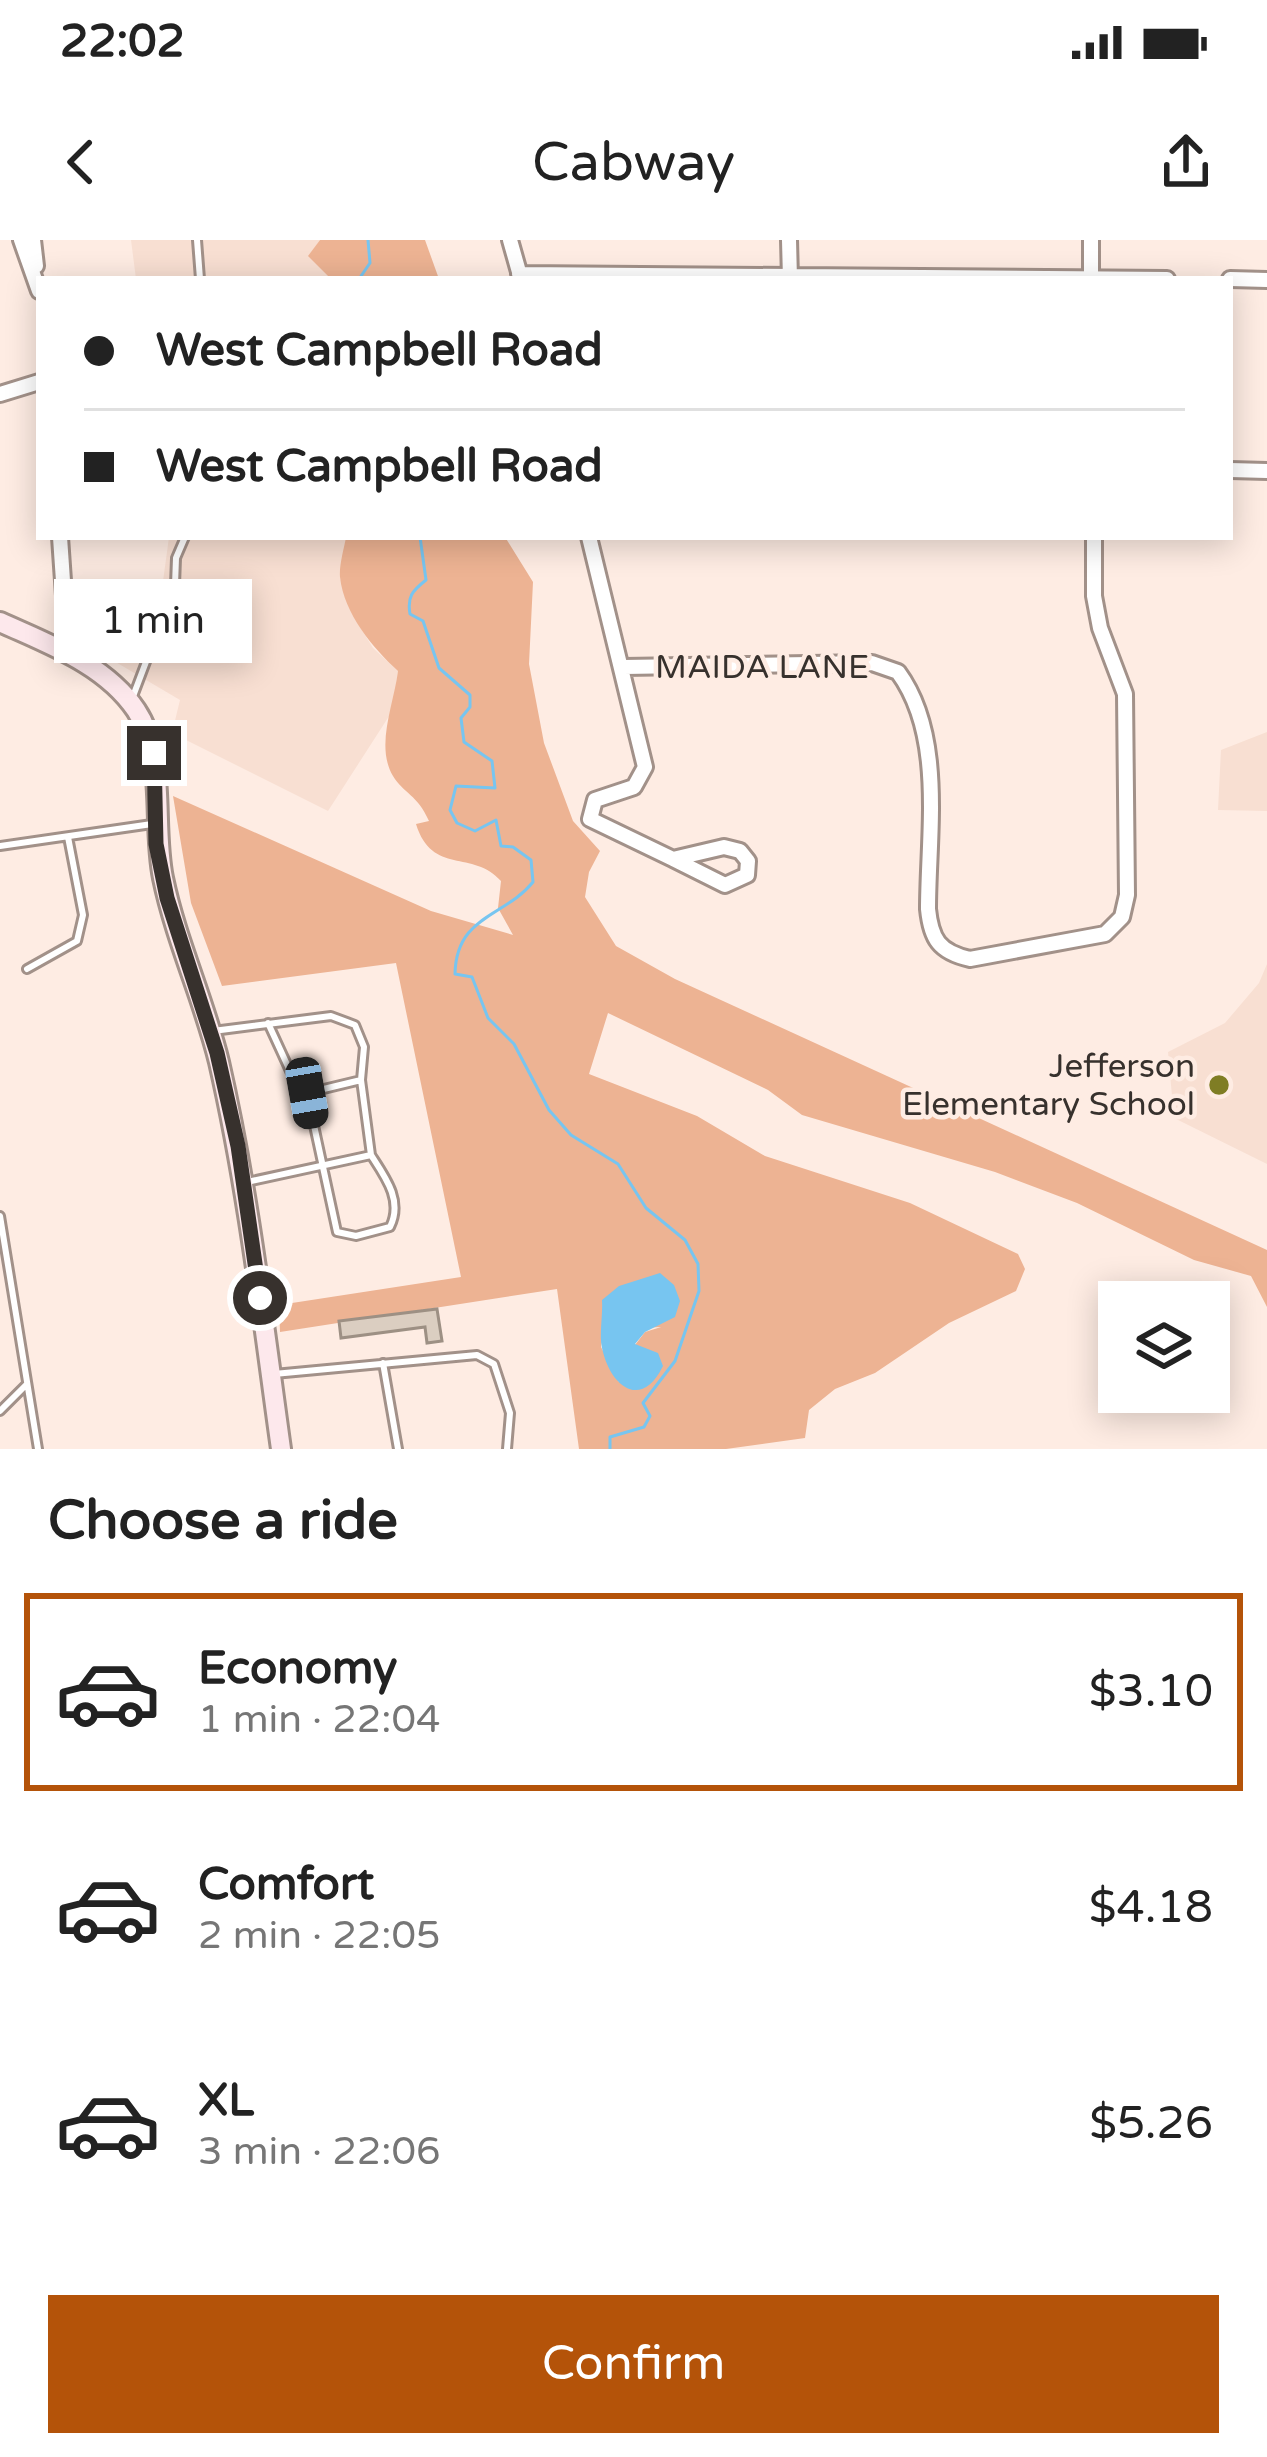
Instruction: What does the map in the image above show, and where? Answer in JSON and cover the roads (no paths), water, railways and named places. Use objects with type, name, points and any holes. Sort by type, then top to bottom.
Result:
[{"type":"street","points":[[21,240],[36,282]]},
{"type":"street","points":[[33,240],[37,276]]},
{"type":"street","points":[[510,240],[520,276]]},
{"type":"street","points":[[789,240],[790,276]]},
{"type":"street","points":[[1090,276],[1091,240]]},
{"type":"street","points":[[1233,280],[1267,280]]},
{"type":"street","points":[[0,394],[36,383]]},
{"type":"street","points":[[1233,470],[1267,471]]},
{"type":"street","points":[[60,540],[68,654]]},
{"type":"street","points":[[591,540],[645,754],[641,779],[634,787],[596,800],[590,819],[725,885],[748,875],[748,861],[740,850],[724,847],[673,859]]},
{"type":"street","name":"MAIDA LANE","points":[[624,668],[872,663],[898,672],[922,715],[928,745],[928,909],[930,931],[938,945],[949,954],[970,959],[1106,934],[1122,917],[1126,895],[1125,694],[1100,628],[1094,596],[1094,540]]},
{"type":"street","points":[[0,622],[109,679],[130,702],[154,753],[155,824],[167,898],[210,1031],[243,1183],[281,1449]]},
{"type":"lane","points":[[197,240],[200,276]]},
{"type":"lane","points":[[130,702],[176,585],[176,558],[184,540]]},
{"type":"lane","points":[[0,847],[155,824]]},
{"type":"lane","points":[[27,969],[77,941],[83,915],[68,837]]},
{"type":"lane","points":[[210,1031],[268,1023],[331,1016],[356,1025],[364,1047],[361,1080],[371,1155],[392,1186],[395,1216],[390,1227],[356,1236],[338,1232],[307,1093],[296,1084],[268,1023]]},
{"type":"lane","points":[[307,1093],[361,1080]]},
{"type":"lane","points":[[243,1183],[371,1155]]},
{"type":"lane","points":[[0,1216],[38,1449]]},
{"type":"lane","points":[[271,1375],[463,1354],[494,1364],[510,1413],[507,1449]]},
{"type":"lane","points":[[383,1363],[398,1449]]},
{"type":"lane","points":[[0,1411],[27,1384]]},
{"type":"water","points":[[660,1273],[674,1285],[680,1301],[675,1317],[645,1332],[635,1344],[658,1353],[663,1366],[645,1388],[627,1388],[612,1373],[602,1348],[602,1300],[619,1286]]},
{"type":"waterway","points":[[361,276],[370,263],[368,240]]},
{"type":"waterway","points":[[420,540],[426,580],[412,595],[410,614],[423,621],[439,668],[470,695],[470,707],[461,718],[464,742],[492,761],[495,788],[456,786],[450,810],[457,823],[475,831],[496,820],[501,846],[513,847],[531,860],[533,882],[473,928],[457,955],[455,974],[472,977],[488,1018],[514,1044],[549,1110],[571,1135],[618,1164],[646,1208],[685,1240],[698,1264],[699,1291],[675,1361],[643,1403],[650,1416],[644,1427],[610,1437],[610,1449]]},
{"type":"place","name":"Jefferson Elementary School","points":[[1219,1085]]}]
